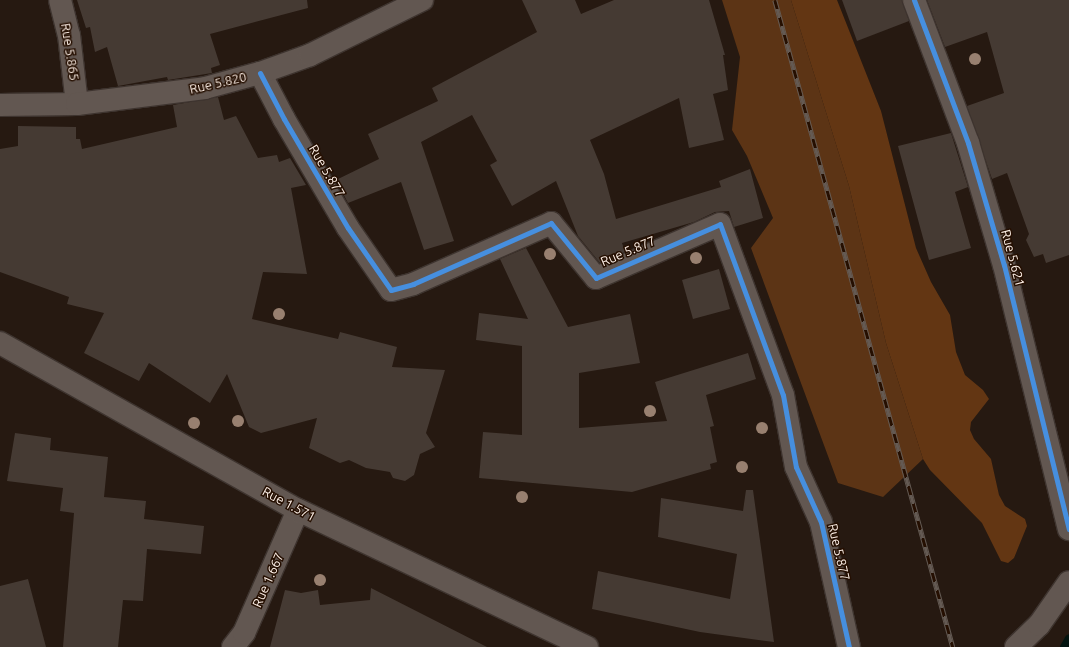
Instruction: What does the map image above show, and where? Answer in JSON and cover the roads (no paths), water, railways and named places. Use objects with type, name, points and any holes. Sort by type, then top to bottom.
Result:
[{"type":"street","name":"Rue 5.865","points":[[60,0],[69,35],[78,104]]},
{"type":"street","name":"Rue 5.820","points":[[0,105],[78,104],[205,88],[260,73],[317,51],[422,0]]},
{"type":"street","name":"Rue 5.621","points":[[914,0],[968,143],[1004,265],[1069,529]]},
{"type":"street","name":"Rue 5.877","points":[[260,73],[284,119],[348,228],[390,290],[413,284],[551,223],[596,278],[720,224],[783,395],[796,467],[821,522],[849,647]]},
{"type":"street","name":"Rue 1.571","points":[[0,343],[298,510],[587,647]]},
{"type":"street","name":"Rue 1.667","points":[[233,647],[244,633],[298,510]]},
{"type":"street","points":[[1016,647],[1039,625],[1069,582]]},
{"type":"waterway","points":[[1064,647],[1069,638]]},
{"type":"railway","points":[[775,0],[953,647]]}]
